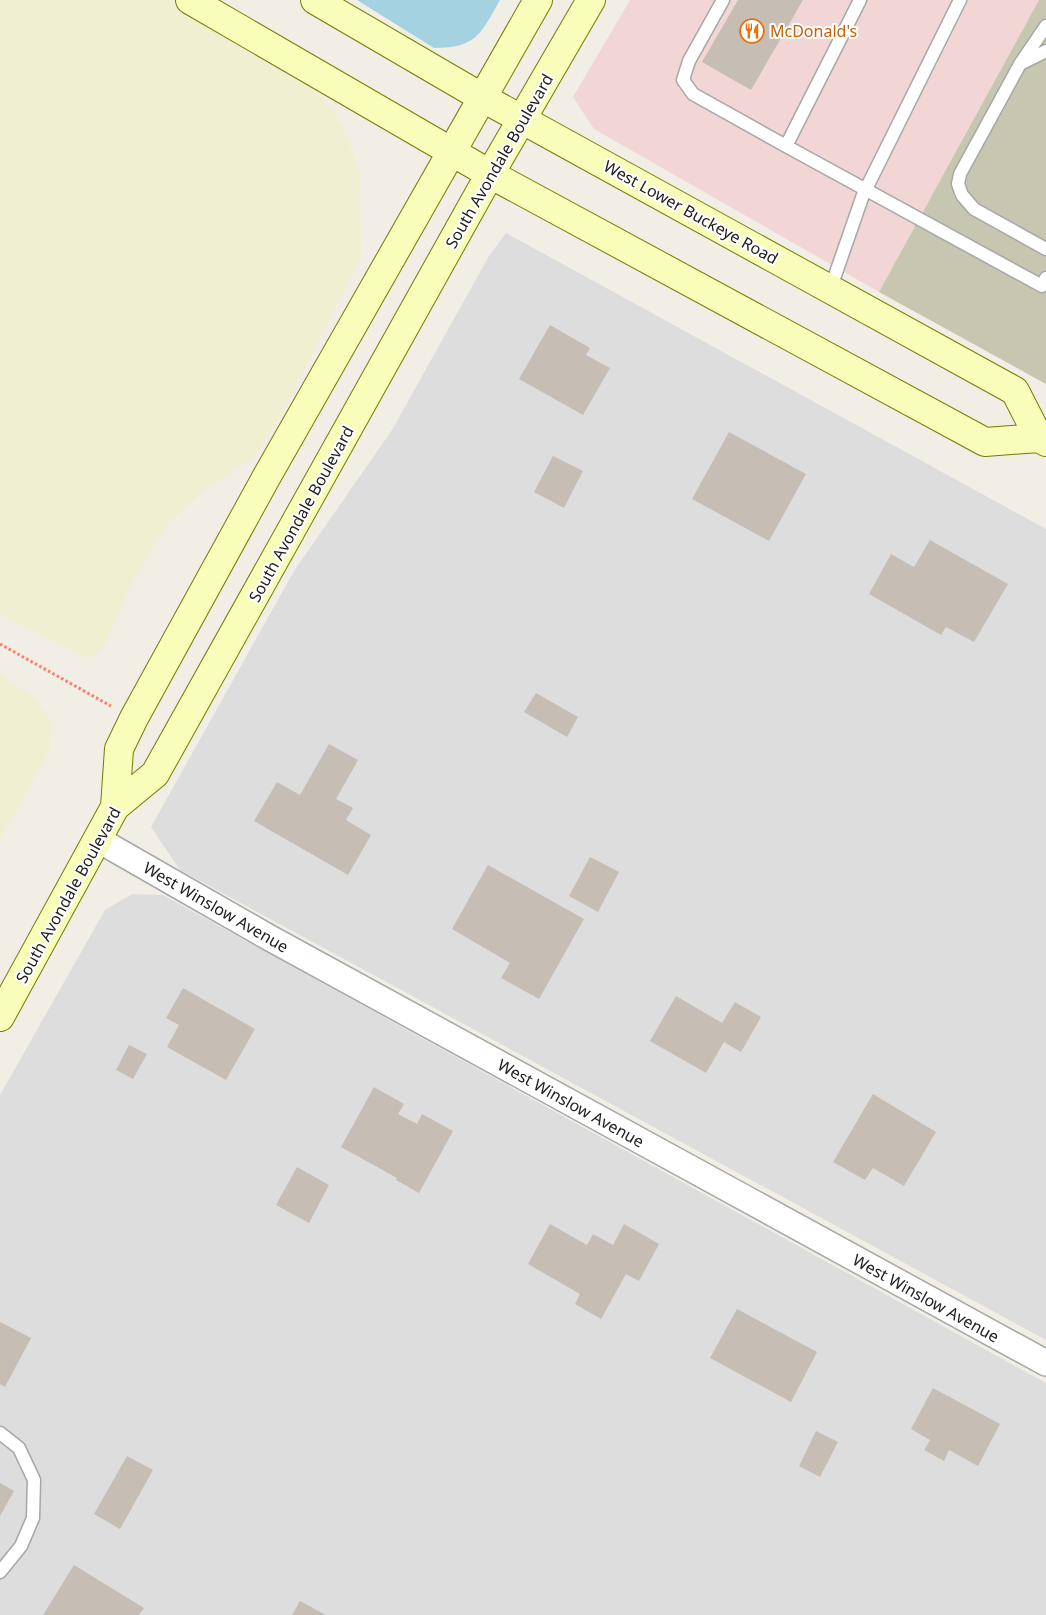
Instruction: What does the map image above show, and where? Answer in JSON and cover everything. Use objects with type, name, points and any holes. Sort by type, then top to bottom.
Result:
[{"type":"main road","points":[[190,0],[490,174],[985,442],[1042,440]]},
{"type":"main road","name":"West Lower Buckeye Road","points":[[315,0],[483,98],[1015,391],[1042,440]]},
{"type":"main road","points":[[115,807],[119,749],[134,718],[267,476],[538,0]]},
{"type":"main road","name":"South Avondale Boulevard","points":[[0,1017],[115,807],[156,774],[490,174],[591,0]]},
{"type":"street","name":"West Winslow Avenue","points":[[97,839],[268,937],[1046,1363]]},
{"type":"lane","points":[[722,0],[690,61],[683,80],[693,94],[865,190],[1045,284]]},
{"type":"lane","points":[[786,146],[860,0]]},
{"type":"lane","points":[[830,290],[865,190],[960,0]]},
{"type":"lane","points":[[1046,26],[1020,64],[960,174],[958,184],[962,195],[974,209],[1046,249]]},
{"type":"lane","points":[[1020,64],[1046,51]]},
{"type":"lane","points":[[0,1433],[19,1448],[34,1480],[33,1518],[20,1546],[0,1572]]},
{"type":"path","points":[[0,644],[134,718]]},
{"type":"shaded area","points":[[0,0],[171,0],[269,55],[316,88],[343,127],[360,173],[361,256],[281,416],[253,459],[208,486],[165,527],[132,584],[102,651],[87,658],[0,614]]},
{"type":"shaded area","points":[[630,0],[1039,0],[879,292],[594,129],[573,97]]},
{"type":"shaded area","points":[[1039,0],[1046,0],[1046,384],[879,292]]},
{"type":"shaded area","points":[[506,233],[1046,529],[1046,1340],[180,870],[151,827],[294,571],[392,430],[489,256]]},
{"type":"shaded area","points":[[0,675],[31,695],[51,720],[49,752],[0,839]]},
{"type":"shaded area","points":[[132,894],[163,895],[1046,1383],[1046,1615],[0,1615],[0,1095],[105,910]]},
{"type":"water","points":[[357,0],[500,0],[482,30],[469,42],[434,48]]},
{"type":"building","name":"McDonald's","points":[[738,0],[803,0],[751,90],[702,62]]},
{"type":"building","points":[[550,325],[590,348],[586,355],[610,368],[583,415],[519,379]]},
{"type":"building","points":[[729,432],[806,474],[769,541],[692,499]]},
{"type":"building","points":[[553,456],[583,471],[564,508],[534,492]]},
{"type":"building","points":[[930,540],[1008,584],[974,642],[946,627],[941,635],[869,594],[891,554],[914,567]]},
{"type":"building","points":[[536,693],[578,717],[567,737],[524,712]]},
{"type":"building","points":[[329,744],[358,760],[336,799],[353,808],[346,820],[371,835],[348,875],[254,821],[277,782],[300,795]]},
{"type":"building","points":[[590,857],[619,872],[598,912],[569,896]]},
{"type":"building","points":[[488,865],[584,919],[539,999],[501,978],[510,963],[452,929]]},
{"type":"building","points":[[183,988],[255,1029],[226,1080],[167,1047],[179,1025],[166,1018]]},
{"type":"building","points":[[676,996],[722,1023],[735,1002],[761,1017],[741,1052],[724,1042],[706,1073],[650,1041]]},
{"type":"building","points":[[129,1045],[147,1054],[133,1079],[116,1070]]},
{"type":"building","points":[[374,1087],[404,1104],[398,1114],[417,1124],[422,1114],[453,1131],[419,1193],[396,1180],[397,1178],[341,1147]]},
{"type":"building","points":[[873,1094],[936,1132],[904,1186],[873,1168],[865,1180],[833,1162]]},
{"type":"building","points":[[297,1167],[329,1185],[309,1223],[276,1205]]},
{"type":"building","points":[[550,1224],[587,1245],[593,1234],[613,1245],[624,1224],[659,1244],[639,1281],[626,1274],[601,1319],[575,1304],[580,1294],[528,1264]]},
{"type":"building","points":[[737,1309],[817,1352],[791,1402],[710,1358]]},
{"type":"building","points":[[0,1322],[31,1338],[5,1387],[0,1384]]},
{"type":"building","points":[[933,1388],[1000,1424],[978,1466],[949,1450],[944,1461],[924,1450],[930,1440],[911,1429]]},
{"type":"building","points":[[816,1431],[838,1442],[820,1477],[799,1466]]},
{"type":"building","points":[[127,1456],[153,1470],[120,1529],[94,1514]]},
{"type":"building","points":[[0,1483],[14,1491],[0,1516]]},
{"type":"building","points":[[74,1565],[144,1608],[139,1615],[43,1615]]},
{"type":"building","points":[[300,1601],[326,1615],[292,1615]]},
{"type":"place","name":"McDonald's","points":[[752,31]]}]
